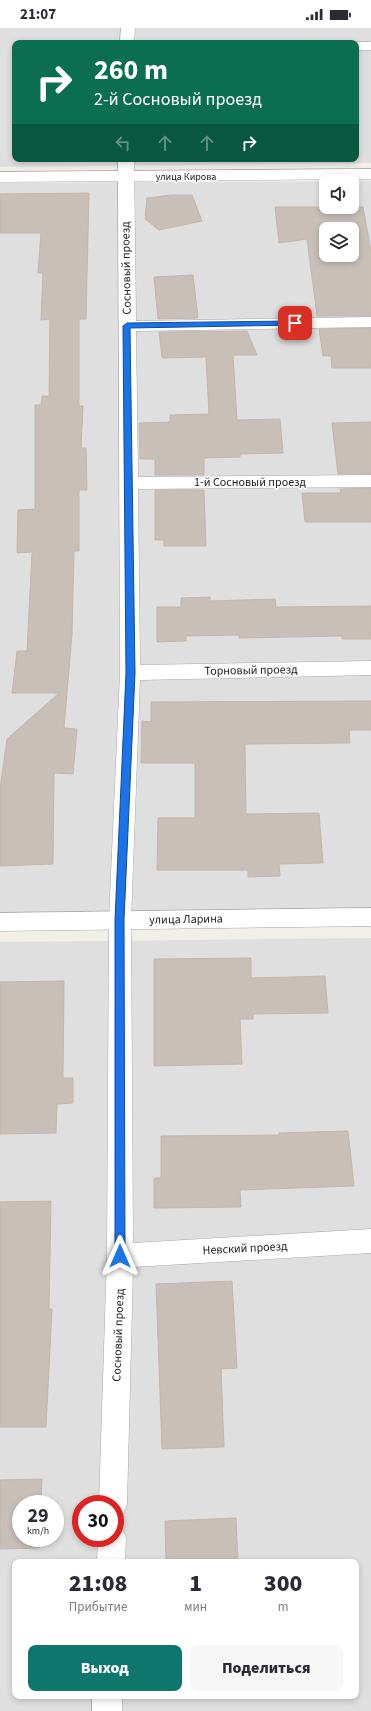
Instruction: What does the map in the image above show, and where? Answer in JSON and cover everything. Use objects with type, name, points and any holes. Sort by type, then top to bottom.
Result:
[{"type":"street","points":[[127,40],[128,28]]},
{"type":"street","points":[[359,46],[371,46]]},
{"type":"street","name":"улица Кирова","points":[[0,177],[126,168],[371,174]]},
{"type":"street","name":"Сосновый проезд","points":[[113,1495],[120,1256],[120,920],[130,673],[126,168]]},
{"type":"street","points":[[127,326],[371,322]]},
{"type":"street","name":"1-й Сосновый проезд","points":[[129,483],[371,481]]},
{"type":"street","name":"Торновый проезд","points":[[130,673],[371,668]]},
{"type":"street","name":"улица Ларина","points":[[0,922],[371,917]]},
{"type":"street","name":"Невский проезд","points":[[120,1256],[371,1241]]},
{"type":"street","points":[[111,1559],[112,1547]]},
{"type":"street","points":[[107,1699],[107,1711]]},
{"type":"shaded area","points":[[0,28],[371,28],[371,163],[0,167]]},
{"type":"shaded area","points":[[319,181],[319,214],[359,214],[359,181],[371,181],[371,912],[0,917],[0,183]]},
{"type":"shaded area","points":[[371,938],[371,1711],[0,1711],[0,942]]},
{"type":"building","points":[[89,193],[86,319],[79,319],[79,406],[83,406],[81,448],[86,448],[87,490],[79,490],[79,551],[74,551],[72,634],[64,728],[77,729],[73,774],[54,773],[53,864],[0,866],[0,789],[7,739],[59,693],[12,693],[17,651],[27,651],[32,552],[17,553],[18,510],[35,509],[35,405],[41,405],[42,396],[49,396],[50,319],[41,320],[43,273],[38,273],[41,233],[0,233],[0,194]]},
{"type":"building","points":[[171,195],[192,195],[202,221],[159,230],[145,219],[147,198]]},
{"type":"building","points":[[275,207],[319,207],[319,214],[359,214],[359,207],[363,207],[371,251],[371,316],[317,316],[307,239],[279,243]]},
{"type":"building","points":[[193,275],[198,318],[158,319],[154,277]]},
{"type":"building","points":[[371,328],[371,368],[332,368],[331,356],[323,356],[319,329]]},
{"type":"building","points":[[247,331],[257,355],[233,355],[237,420],[280,419],[283,453],[240,454],[240,457],[204,458],[204,475],[155,475],[155,459],[140,459],[139,423],[170,422],[170,415],[209,414],[206,357],[162,358],[159,332]]},
{"type":"building","points":[[371,422],[371,474],[338,474],[332,423]]},
{"type":"building","points":[[371,488],[371,522],[305,522],[302,493],[341,493],[340,489]]},
{"type":"building","points":[[155,490],[204,490],[206,546],[164,546],[164,540],[155,540]]},
{"type":"building","points":[[210,597],[210,601],[275,599],[276,607],[371,606],[371,639],[342,639],[342,636],[239,638],[239,635],[186,636],[186,641],[157,642],[157,607],[181,607],[181,598]]},
{"type":"building","points":[[371,701],[371,730],[349,730],[350,743],[245,744],[246,814],[319,813],[323,863],[279,864],[280,876],[248,877],[248,870],[157,870],[158,818],[195,818],[195,763],[141,763],[142,721],[151,722],[151,702]]},
{"type":"building","points":[[251,958],[251,978],[325,976],[328,1013],[253,1014],[253,1019],[240,1019],[242,1064],[154,1066],[154,959]]},
{"type":"building","points":[[64,981],[63,1078],[73,1078],[73,1103],[57,1104],[56,1133],[0,1134],[0,982]]},
{"type":"building","points":[[348,1131],[354,1186],[240,1190],[241,1207],[154,1208],[154,1178],[161,1178],[161,1136],[279,1135],[279,1133]]},
{"type":"building","points":[[51,1201],[49,1309],[52,1309],[46,1427],[0,1427],[0,1202]]},
{"type":"building","points":[[232,1281],[237,1368],[221,1369],[224,1447],[162,1449],[156,1284]]},
{"type":"building","points":[[42,1479],[41,1495],[12,1495],[12,1547],[39,1548],[0,1549],[0,1480]]},
{"type":"building","points":[[236,1518],[238,1559],[166,1559],[165,1521]]},
{"type":"route","points":[[120,1256],[120,920],[130,673],[127,326],[295,323]]}]
